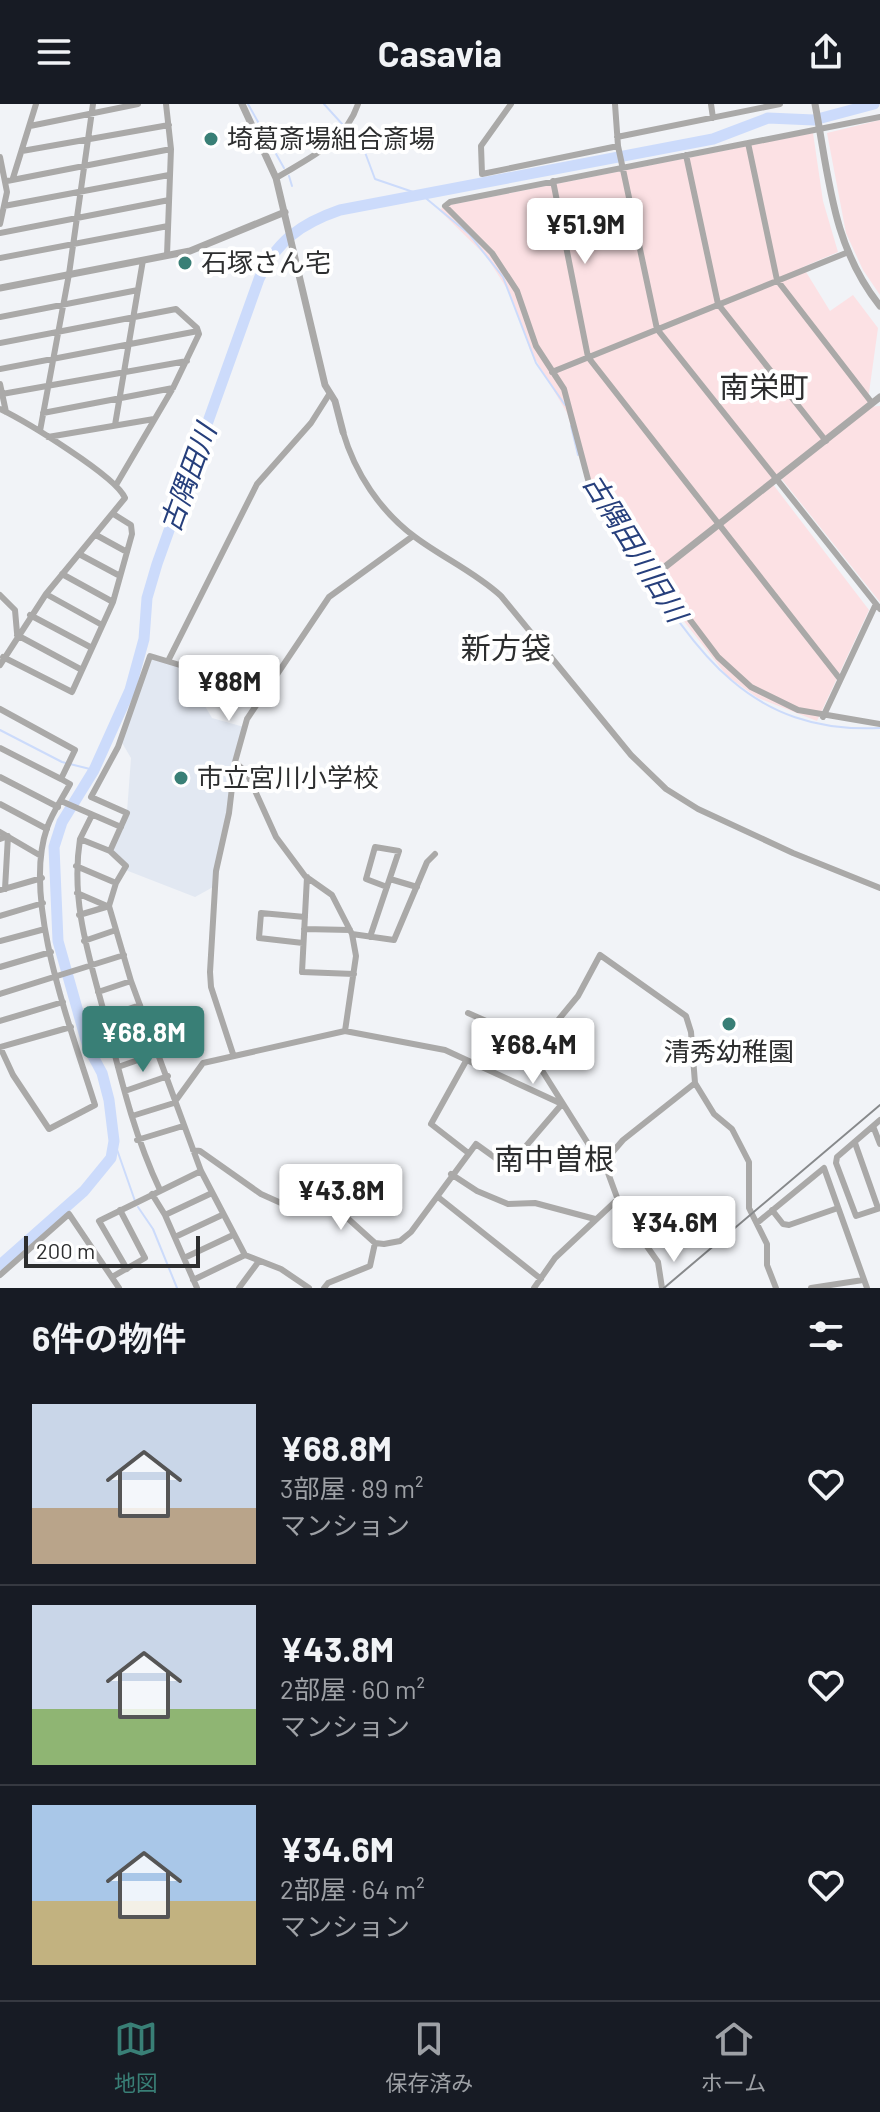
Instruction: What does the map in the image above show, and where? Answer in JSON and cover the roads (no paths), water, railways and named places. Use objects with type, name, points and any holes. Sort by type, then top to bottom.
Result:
[{"type":"street","points":[[0,224],[10,180],[36,104]]},
{"type":"street","points":[[40,431],[64,305],[93,104]]},
{"type":"street","points":[[30,126],[138,104]]},
{"type":"street","points":[[166,104],[171,149],[167,255]]},
{"type":"street","points":[[242,104],[276,178],[294,243],[325,385],[359,474],[382,506],[413,536],[484,579],[631,755],[666,789],[698,809],[780,847],[880,888]]},
{"type":"street","points":[[276,178],[338,139],[352,122],[358,104]]},
{"type":"street","points":[[511,104],[481,146],[482,174],[618,146]]},
{"type":"street","points":[[615,104],[618,146],[657,329],[878,608],[823,717]]},
{"type":"street","points":[[711,104],[713,118]]},
{"type":"street","points":[[617,137],[780,104]]},
{"type":"street","points":[[815,104],[832,205],[846,253],[880,306]]},
{"type":"street","points":[[880,117],[622,165],[450,202],[445,206],[474,232],[510,278],[536,346],[564,389],[590,487],[733,672],[778,701],[823,717],[880,724]]},
{"type":"street","points":[[22,151],[169,125]]},
{"type":"street","points":[[748,143],[777,280],[872,403]]},
{"type":"street","points":[[10,180],[171,149]]},
{"type":"street","points":[[686,155],[718,304],[826,441]]},
{"type":"street","points":[[0,157],[10,180]]},
{"type":"street","points":[[4,206],[169,175]]},
{"type":"street","points":[[553,181],[588,357],[840,679]]},
{"type":"street","points":[[0,233],[169,200]]},
{"type":"street","points":[[0,288],[190,251],[285,212]]},
{"type":"street","points":[[0,258],[168,226]]},
{"type":"street","points":[[552,372],[846,253]]},
{"type":"street","points":[[115,425],[143,260]]},
{"type":"street","points":[[0,317],[138,290]]},
{"type":"street","points":[[0,343],[176,309],[198,331]]},
{"type":"street","points":[[0,369],[198,331]]},
{"type":"street","points":[[116,485],[173,388],[198,331]]},
{"type":"street","points":[[2,394],[187,361]]},
{"type":"street","points":[[0,384],[3,411],[40,431],[116,485],[125,498],[115,515],[30,615],[0,665]]},
{"type":"street","points":[[43,413],[173,388]]},
{"type":"street","points":[[168,661],[257,484],[311,423],[330,393]]},
{"type":"street","points":[[656,574],[880,397]]},
{"type":"street","points":[[48,437],[154,419]]},
{"type":"street","points":[[3,657],[72,692],[113,602],[127,552],[131,525],[115,515]]},
{"type":"street","points":[[96,535],[127,552]]},
{"type":"street","points":[[233,1054],[211,987],[210,972],[216,871],[235,762],[247,719],[329,597],[413,536]]},
{"type":"street","points":[[79,554],[120,576]]},
{"type":"street","points":[[62,574],[113,602]]},
{"type":"street","points":[[46,594],[102,625]]},
{"type":"street","points":[[0,595],[15,610],[17,634]]},
{"type":"street","points":[[30,615],[92,648]]},
{"type":"street","points":[[17,634],[82,670]]},
{"type":"street","points":[[110,851],[127,813],[91,797],[118,747],[150,656],[238,685],[260,698]]},
{"type":"street","points":[[0,709],[75,750],[61,779]]},
{"type":"street","points":[[0,748],[70,784],[47,829],[41,856],[45,929],[63,1002],[71,1027],[95,1105],[49,1129],[13,1075],[0,1047],[71,1027]]},
{"type":"street","points":[[235,762],[247,773],[276,837],[307,877],[332,895],[351,932],[356,945],[345,1031]]},
{"type":"street","points":[[0,777],[59,804],[121,827]]},
{"type":"street","points":[[0,804],[47,829]]},
{"type":"street","points":[[92,815],[80,839],[76,866],[79,915],[137,1140],[160,1190]]},
{"type":"street","points":[[0,832],[41,856]]},
{"type":"street","points":[[0,839],[8,836]]},
{"type":"street","points":[[8,836],[3,889],[42,878]]},
{"type":"street","points":[[80,839],[110,851],[126,866],[108,906],[131,981],[168,1076],[174,1103],[222,1215],[245,1255],[281,1269],[309,1288]]},
{"type":"street","points":[[370,937],[388,883],[399,851],[375,847],[366,879],[388,883],[417,887]]},
{"type":"street","points":[[304,929],[351,932],[394,940],[427,862],[435,854]]},
{"type":"street","points":[[76,866],[116,883]]},
{"type":"street","points":[[307,877],[302,972],[354,974]]},
{"type":"street","points":[[77,893],[108,906]]},
{"type":"street","points":[[0,916],[43,903]]},
{"type":"street","points":[[79,915],[108,906]]},
{"type":"street","points":[[303,943],[259,938],[261,913],[305,917]]},
{"type":"street","points":[[0,941],[45,929]]},
{"type":"street","points":[[84,941],[116,930]]},
{"type":"street","points":[[0,967],[51,952]]},
{"type":"street","points":[[0,994],[124,955]]},
{"type":"street","points":[[531,1053],[578,996],[600,955],[686,1016],[691,1032],[695,1083],[714,1114],[732,1129],[749,1162],[749,1208],[767,1244],[767,1265],[776,1288]]},
{"type":"street","points":[[98,992],[131,981]]},
{"type":"street","points":[[0,1021],[63,1002]]},
{"type":"street","points":[[105,1017],[140,1005]]},
{"type":"street","points":[[468,1013],[502,1028],[531,1053],[562,1104],[604,1162],[630,1226],[658,1262],[662,1288]]},
{"type":"street","points":[[111,1042],[148,1029]]},
{"type":"street","points":[[132,1116],[174,1103],[203,1063],[345,1031],[445,1050],[562,1104]]},
{"type":"street","points":[[118,1067],[158,1053]]},
{"type":"street","points":[[466,1061],[431,1124],[467,1152]]},
{"type":"street","points":[[125,1091],[168,1076]]},
{"type":"street","points":[[604,1162],[623,1140],[695,1083]]},
{"type":"street","points":[[193,1150],[200,1151],[261,1194],[281,1203],[334,1206],[375,1243],[400,1241],[438,1197],[451,1174],[476,1144],[508,1167],[562,1104]]},
{"type":"street","points":[[855,1143],[879,1208],[856,1216],[836,1163],[837,1157],[880,1120]]},
{"type":"street","points":[[137,1140],[183,1126]]},
{"type":"street","points":[[873,1126],[880,1144]]},
{"type":"street","points":[[757,1223],[824,1168],[867,1288]]},
{"type":"street","points":[[127,1269],[99,1221],[201,1171]]},
{"type":"street","points":[[451,1174],[477,1191],[508,1204],[535,1203],[595,1219]]},
{"type":"street","points":[[165,1215],[212,1193]]},
{"type":"street","points":[[152,1194],[165,1215],[197,1288]]},
{"type":"street","points":[[438,1197],[541,1279]]},
{"type":"street","points":[[534,1288],[555,1258],[618,1199]]},
{"type":"street","points":[[772,1210],[783,1224],[789,1225],[838,1208]]},
{"type":"street","points":[[112,1277],[145,1258],[120,1210]]},
{"type":"street","points":[[0,1275],[69,1214],[119,1288]]},
{"type":"street","points":[[175,1237],[222,1215]]},
{"type":"street","points":[[184,1258],[233,1235]]},
{"type":"street","points":[[324,1288],[328,1283],[370,1266],[375,1243]]},
{"type":"street","points":[[193,1280],[245,1255]]},
{"type":"street","points":[[239,1288],[259,1261]]},
{"type":"street","points":[[811,1288],[863,1280]]},
{"type":"waterway","points":[[248,104],[284,168]]},
{"type":"waterway","name":"古隅田川旧川","points":[[324,104],[363,147],[375,179],[422,195],[469,234],[503,277],[536,363],[565,405]]},
{"type":"waterway","name":"古隅田川","points":[[0,1265],[84,1191],[111,1158],[114,1141],[109,1100],[102,1073],[88,1047],[58,941],[54,847],[62,822],[94,770],[130,690],[144,639],[147,598],[157,564],[259,279],[273,254],[302,228],[340,210],[713,139],[768,118],[814,120],[874,104]]},
{"type":"waterway","points":[[289,176],[292,186]]},
{"type":"waterway","name":"古隅田川旧川","points":[[571,426],[578,455]]},
{"type":"waterway","name":"古隅田川旧川","points":[[617,527],[692,639],[720,670],[751,695],[787,714],[830,726],[880,728]]},
{"type":"waterway","points":[[0,730],[62,762],[94,770]]},
{"type":"waterway","points":[[114,1141],[135,1201]]},
{"type":"waterway","points":[[138,1207],[153,1229],[177,1288]]},
{"type":"railway","points":[[664,1288],[880,1105]]},
{"type":"place","name":"埼葛斎場組合斎場","points":[[211,139]]},
{"type":"place","name":"石塚さん宅","points":[[185,263]]},
{"type":"place","name":"市立宮川小学校","points":[[181,778]]},
{"type":"place","name":"清秀幼稚園","points":[[729,1024]]},
{"type":"district","name":"南栄町","points":[[764,388]]},
{"type":"district","name":"新方袋","points":[[506,649]]},
{"type":"district","name":"南中曽根","points":[[554,1160]]}]
